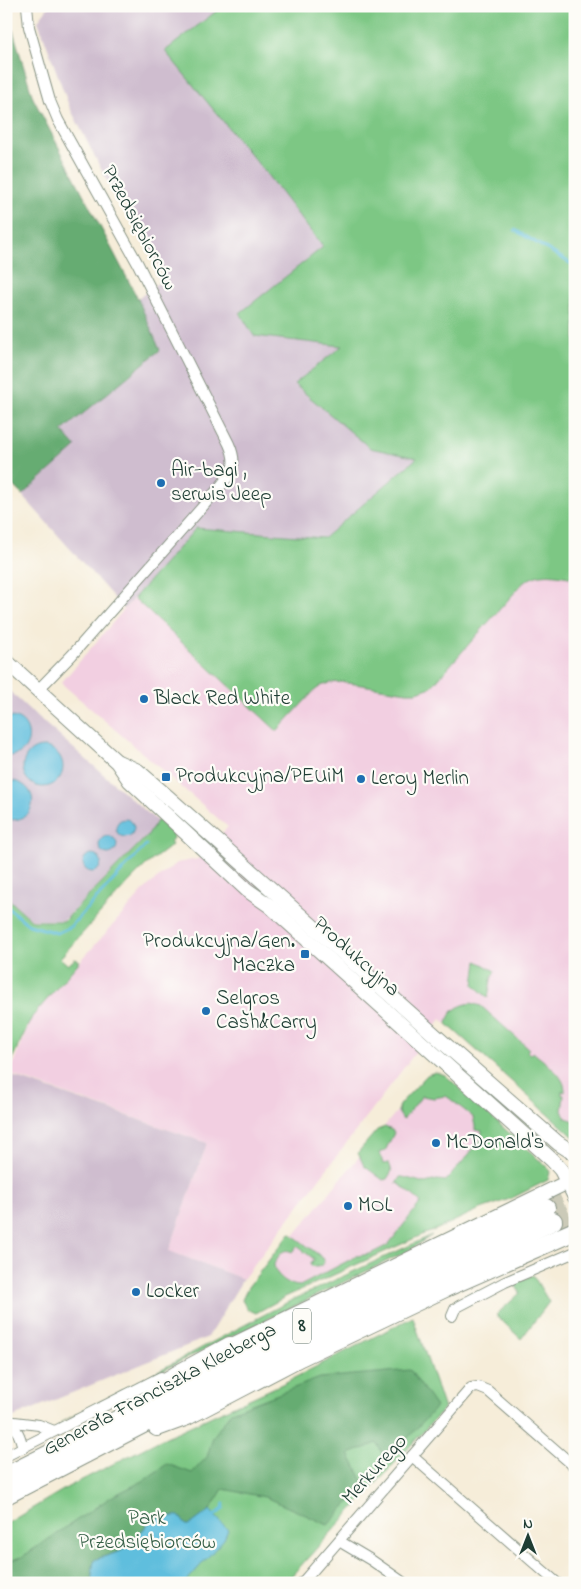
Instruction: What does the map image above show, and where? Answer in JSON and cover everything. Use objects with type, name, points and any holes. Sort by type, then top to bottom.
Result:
[{"type":"highway","name":"Generała Franciszka Kleeberga","points":[[6,1476],[283,1336],[550,1215],[311,1336],[6,1495]]},
{"type":"highway","points":[[99,1448],[187,1416],[300,1357],[445,1288],[575,1231]]},
{"type":"highway","points":[[60,1448],[182,1372],[230,1346]]},
{"type":"street","name":"Przedsiębiorców","points":[[27,6],[30,27],[50,101],[58,120],[138,264],[229,444],[234,462],[232,472],[219,488],[72,655],[38,690]]},
{"type":"street","name":"Produkcyjna","points":[[6,661],[117,762],[130,781],[247,890],[270,906],[552,1160],[571,1181],[575,1197]]},
{"type":"street","name":"Produkcyjna","points":[[117,762],[138,771],[454,1053],[558,1142],[575,1154]]},
{"type":"street","points":[[191,838],[202,828]]},
{"type":"street","points":[[6,1456],[148,1382],[230,1346],[571,1181]]},
{"type":"street","points":[[452,1316],[455,1309],[505,1282],[575,1252]]},
{"type":"street","name":"Merkurego","points":[[302,1583],[470,1388],[478,1386],[488,1391],[575,1467]]},
{"type":"street","points":[[6,1421],[39,1425],[54,1431]]},
{"type":"street","points":[[6,1421],[14,1426],[20,1434],[23,1448]]},
{"type":"street","points":[[412,1456],[557,1583]]},
{"type":"street","points":[[339,1541],[404,1583]]},
{"type":"shaded area","points":[[49,6],[552,6],[323,247],[240,313],[254,336],[342,346],[294,384],[370,448],[418,458],[324,538],[196,528],[124,609],[22,495],[76,447],[62,431],[160,350],[138,299],[165,277],[124,200],[119,204],[69,106],[38,21]]},
{"type":"shaded area","points":[[546,574],[575,578],[575,1137],[441,1019],[243,1279],[169,1251],[207,1143],[9,1074],[32,1016],[85,956],[148,886],[177,863],[198,859],[228,827],[61,683],[134,598],[277,730],[314,691],[330,683],[342,682],[424,690],[431,687],[523,583],[531,577]]},
{"type":"shaded area","points":[[6,688],[157,821],[147,836],[64,920],[33,920],[6,897]]},
{"type":"shaded area","points":[[6,1074],[207,1143],[169,1251],[243,1279],[208,1337],[6,1420]]},
{"type":"shaded area","points":[[426,1076],[495,1121],[423,1233],[290,1295],[263,1273]]},
{"type":"green space","points":[[223,6],[575,6],[575,578],[548,574],[535,576],[523,583],[431,687],[417,692],[407,692],[342,682],[330,683],[314,691],[277,731],[134,598],[196,528],[324,538],[417,458],[370,448],[294,384],[342,346],[254,336],[240,313],[323,247],[265,172],[165,51]]},
{"type":"green space","points":[[6,7],[33,98],[138,299],[160,350],[62,431],[76,447],[22,495],[6,479]]},
{"type":"green space","points":[[158,820],[172,833],[173,838],[170,842],[172,845],[147,864],[127,884],[60,958],[68,965],[75,959],[80,961],[32,1017],[6,1072],[6,897],[33,921],[64,921],[147,836]]},
{"type":"green space","points":[[477,961],[495,971],[491,980],[488,998],[474,985]]},
{"type":"green space","points":[[471,1003],[481,1006],[529,1049],[527,1051],[530,1054],[533,1052],[562,1080],[565,1092],[562,1091],[562,1095],[564,1095],[562,1111],[566,1118],[575,1121],[575,1138],[447,1024],[449,1016],[455,1009]]},
{"type":"green space","points":[[435,1072],[445,1075],[547,1167],[550,1172],[548,1180],[510,1199],[478,1210],[285,1297],[256,1313],[247,1309],[242,1300],[248,1287],[290,1233],[324,1260],[321,1266],[310,1265],[314,1259],[297,1246],[292,1252],[283,1251],[281,1253],[274,1264],[279,1276],[287,1282],[300,1286],[357,1256],[370,1254],[388,1245],[421,1202],[398,1183],[396,1184],[400,1177],[425,1183],[437,1180],[446,1181],[481,1140],[482,1131],[475,1130],[473,1117],[445,1096],[434,1098],[422,1096],[403,1120],[398,1112],[399,1105],[427,1075]]},
{"type":"green space","points":[[385,1127],[394,1133],[385,1151],[380,1153],[383,1164],[389,1163],[392,1171],[387,1179],[383,1180],[364,1166],[358,1153],[377,1130]]},
{"type":"green space","points":[[432,1235],[410,1250],[183,1360],[60,1423],[288,1302]]},
{"type":"green space","points":[[533,1275],[549,1302],[521,1339],[496,1315],[520,1293],[514,1283]]},
{"type":"green space","name":"Park Przedsiębiorców","points":[[413,1317],[444,1409],[285,1583],[6,1583],[6,1524],[68,1487],[164,1438],[284,1383]]},
{"type":"green space","points":[[410,1370],[436,1407],[386,1462],[377,1443],[349,1454],[365,1485],[328,1525],[265,1497],[223,1489],[210,1510],[190,1525],[186,1525],[179,1516],[150,1520],[137,1537],[121,1551],[94,1560],[91,1583],[6,1583],[6,1562],[22,1557],[111,1497],[143,1481],[167,1464],[192,1473],[207,1457],[213,1437],[231,1412],[320,1378]]},
{"type":"water","points":[[6,717],[16,718],[23,722],[29,736],[23,750],[16,755],[6,756]]},
{"type":"water","points":[[39,747],[47,747],[54,750],[60,756],[63,767],[60,778],[54,784],[47,787],[39,787],[32,784],[26,778],[23,771],[23,763],[26,756],[32,750]]},
{"type":"water","points":[[14,781],[23,785],[29,791],[32,798],[29,812],[24,817],[16,820],[6,819],[6,782]]},
{"type":"water","points":[[121,819],[129,819],[134,824],[132,835],[121,837],[116,832],[116,824]]},
{"type":"water","points":[[104,836],[112,836],[117,841],[115,852],[104,854],[99,849],[99,841]]},
{"type":"water","points":[[88,854],[96,854],[101,859],[99,870],[88,872],[83,867],[83,859]]},
{"type":"water","points":[[210,1510],[228,1530],[224,1539],[185,1583],[91,1583],[94,1560],[121,1551],[137,1537],[151,1520],[179,1516],[186,1525],[190,1525]]},
{"type":"waterway","points":[[515,230],[575,266]]},
{"type":"waterway","points":[[6,906],[29,925],[57,933],[70,927],[146,845]]},
{"type":"waterway","points":[[214,1516],[223,1509],[224,1503]]},
{"type":"tunnel","points":[[546,1208],[575,1195]]},
{"type":"tunnel","points":[[553,1221],[575,1211]]},
{"type":"place","name":"Air-bagi , serwis Jeep","points":[[161,483]]},
{"type":"place","name":"Black Red White","points":[[144,699]]},
{"type":"place","name":"Produkcyjna/PEUiM","points":[[166,777]]},
{"type":"place","name":"Leroy Merlin","points":[[361,779]]},
{"type":"place","name":"Produkcyjna/Gen. Maczka","points":[[305,954]]},
{"type":"place","name":"Selgros Cash&Carry","points":[[206,1011]]},
{"type":"place","name":"McDonald's","points":[[436,1143]]},
{"type":"place","name":"MOL","points":[[348,1206]]},
{"type":"place","name":"Locker","points":[[136,1292]]}]
